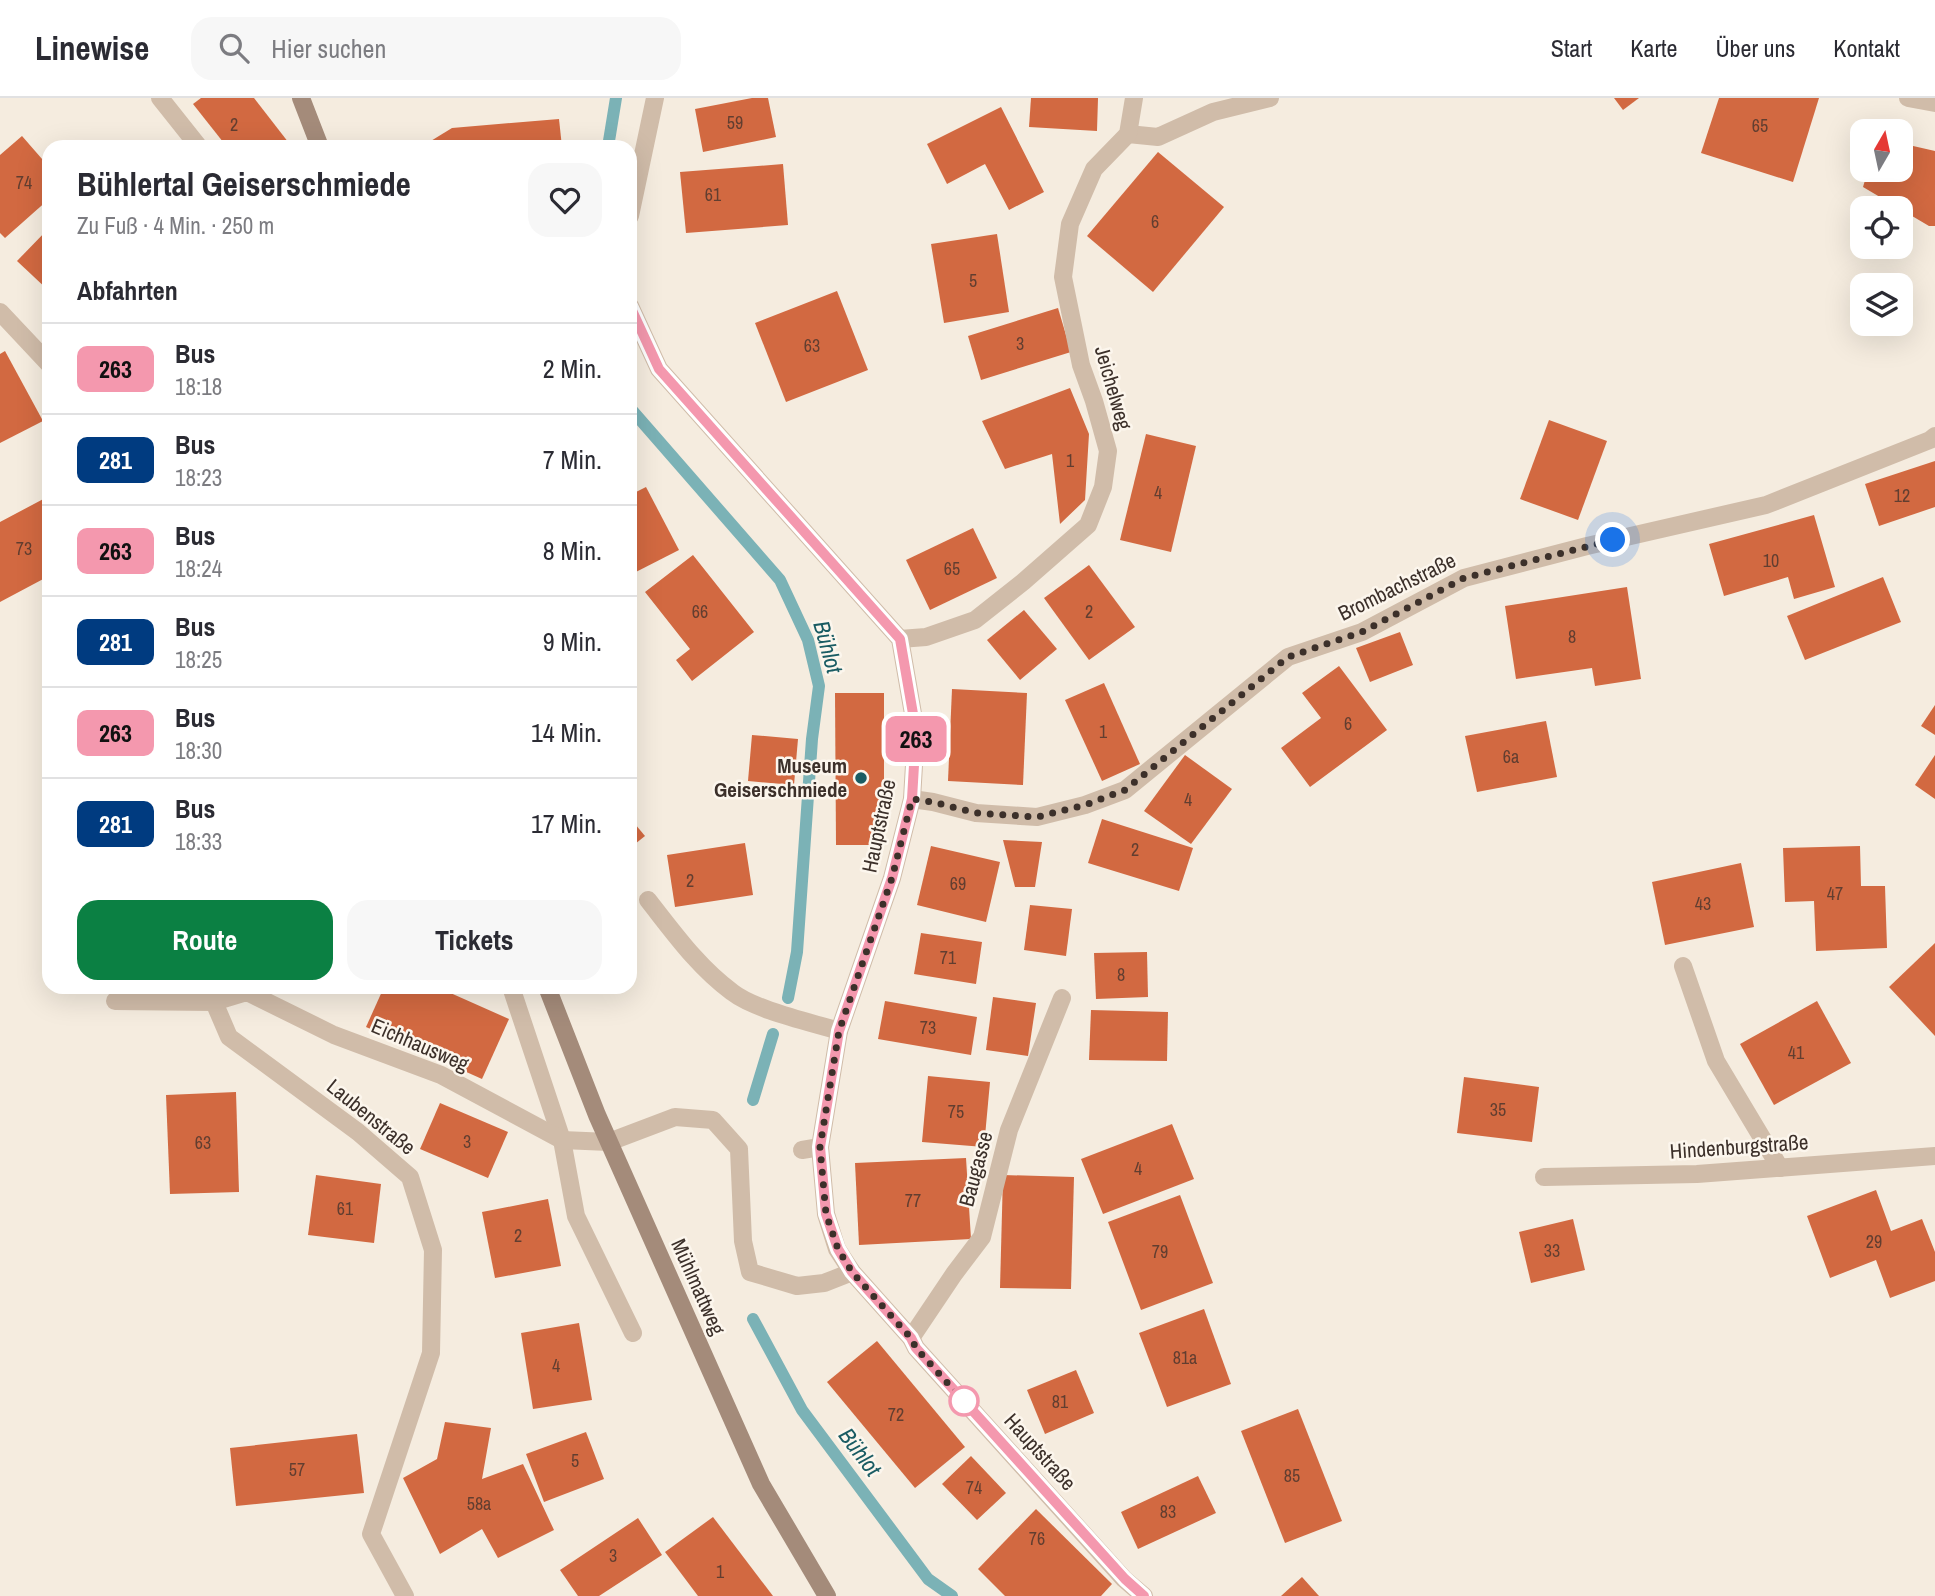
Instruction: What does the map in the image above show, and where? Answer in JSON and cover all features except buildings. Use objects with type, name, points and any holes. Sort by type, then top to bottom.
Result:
[{"type":"main road","points":[[301,98],[317,140]]},
{"type":"main road","name":"Mühlmattweg","points":[[550,994],[608,1142],[761,1484],[827,1596]]},
{"type":"street","points":[[160,98],[193,140]]},
{"type":"street","points":[[637,183],[655,98]]},
{"type":"street","points":[[1134,98],[1128,134],[1158,137],[1213,112],[1270,98]]},
{"type":"street","points":[[1908,98],[1935,103]]},
{"type":"street","name":"Jeichelweg","points":[[900,639],[926,637],[975,620],[1088,525],[1103,487],[1108,451],[1081,366],[1063,277],[1070,224],[1094,169],[1128,134]]},
{"type":"street","points":[[0,312],[42,357]]},
{"type":"street","points":[[637,321],[659,369],[900,639]]},
{"type":"street","name":"Brombachstraße","points":[[912,799],[976,813],[1037,817],[1085,805],[1125,790],[1288,657],[1362,632],[1464,578],[1587,546],[1766,505],[1935,436]]},
{"type":"street","name":"Hauptstraße","points":[[900,639],[916,731],[912,799],[892,878],[839,1031],[820,1147],[826,1214],[838,1249],[852,1272],[911,1338],[916,1348],[1097,1549],[1144,1596]]},
{"type":"street","points":[[648,900],[690,953],[733,993],[757,1005],[839,1031]]},
{"type":"street","points":[[1683,966],[1716,1061],[1780,1168]]},
{"type":"street","name":"Eichhausweg","points":[[251,994],[334,1035],[441,1075],[562,1140],[608,1142]]},
{"type":"street","points":[[513,994],[562,1140],[576,1216],[634,1333]]},
{"type":"street","name":"Eichhausweg","points":[[115,1000],[218,995]]},
{"type":"street","name":"Laubenstraße","points":[[218,995],[229,1037],[369,1141],[410,1177],[433,1250],[431,1353],[370,1534],[405,1596]]},
{"type":"street","name":"Baugasse","points":[[911,1338],[954,1273],[982,1237],[1009,1130],[1062,998]]},
{"type":"street","points":[[608,1142],[675,1117],[713,1121],[739,1149],[743,1241],[750,1272],[797,1286],[824,1283],[852,1272]]},
{"type":"street","points":[[802,1150],[820,1147]]},
{"type":"street","name":"Hindenburgstraße","points":[[1545,1177],[1697,1174],[1935,1156]]},
{"type":"waterway","name":"Bühlot","points":[[609,140],[616,98]]},
{"type":"waterway","name":"Bühlot","points":[[637,416],[780,580],[808,640],[819,686],[812,739],[797,952],[788,998]]},
{"type":"waterway","name":"Bühlot","points":[[753,1100],[773,1034]]},
{"type":"waterway","name":"Bühlot","points":[[753,1319],[802,1410],[928,1579],[952,1596]]},
{"type":"bus line","name":"263","points":[[637,321],[659,369],[900,639],[916,731],[912,799],[892,878],[839,1031],[820,1147],[826,1214],[838,1249],[852,1272],[911,1338],[916,1348],[1125,1579],[1144,1596]]},
{"type":"place","name":"Museum Geiserschmiede","points":[[861,778]]},
{"type":"route","points":[[964,1401],[968,1406],[852,1272],[838,1249],[826,1214],[820,1147],[839,1031],[892,878],[912,799],[976,813],[1037,817],[1085,805],[1125,790],[1288,657],[1362,632],[1464,578],[1613,540]]}]
